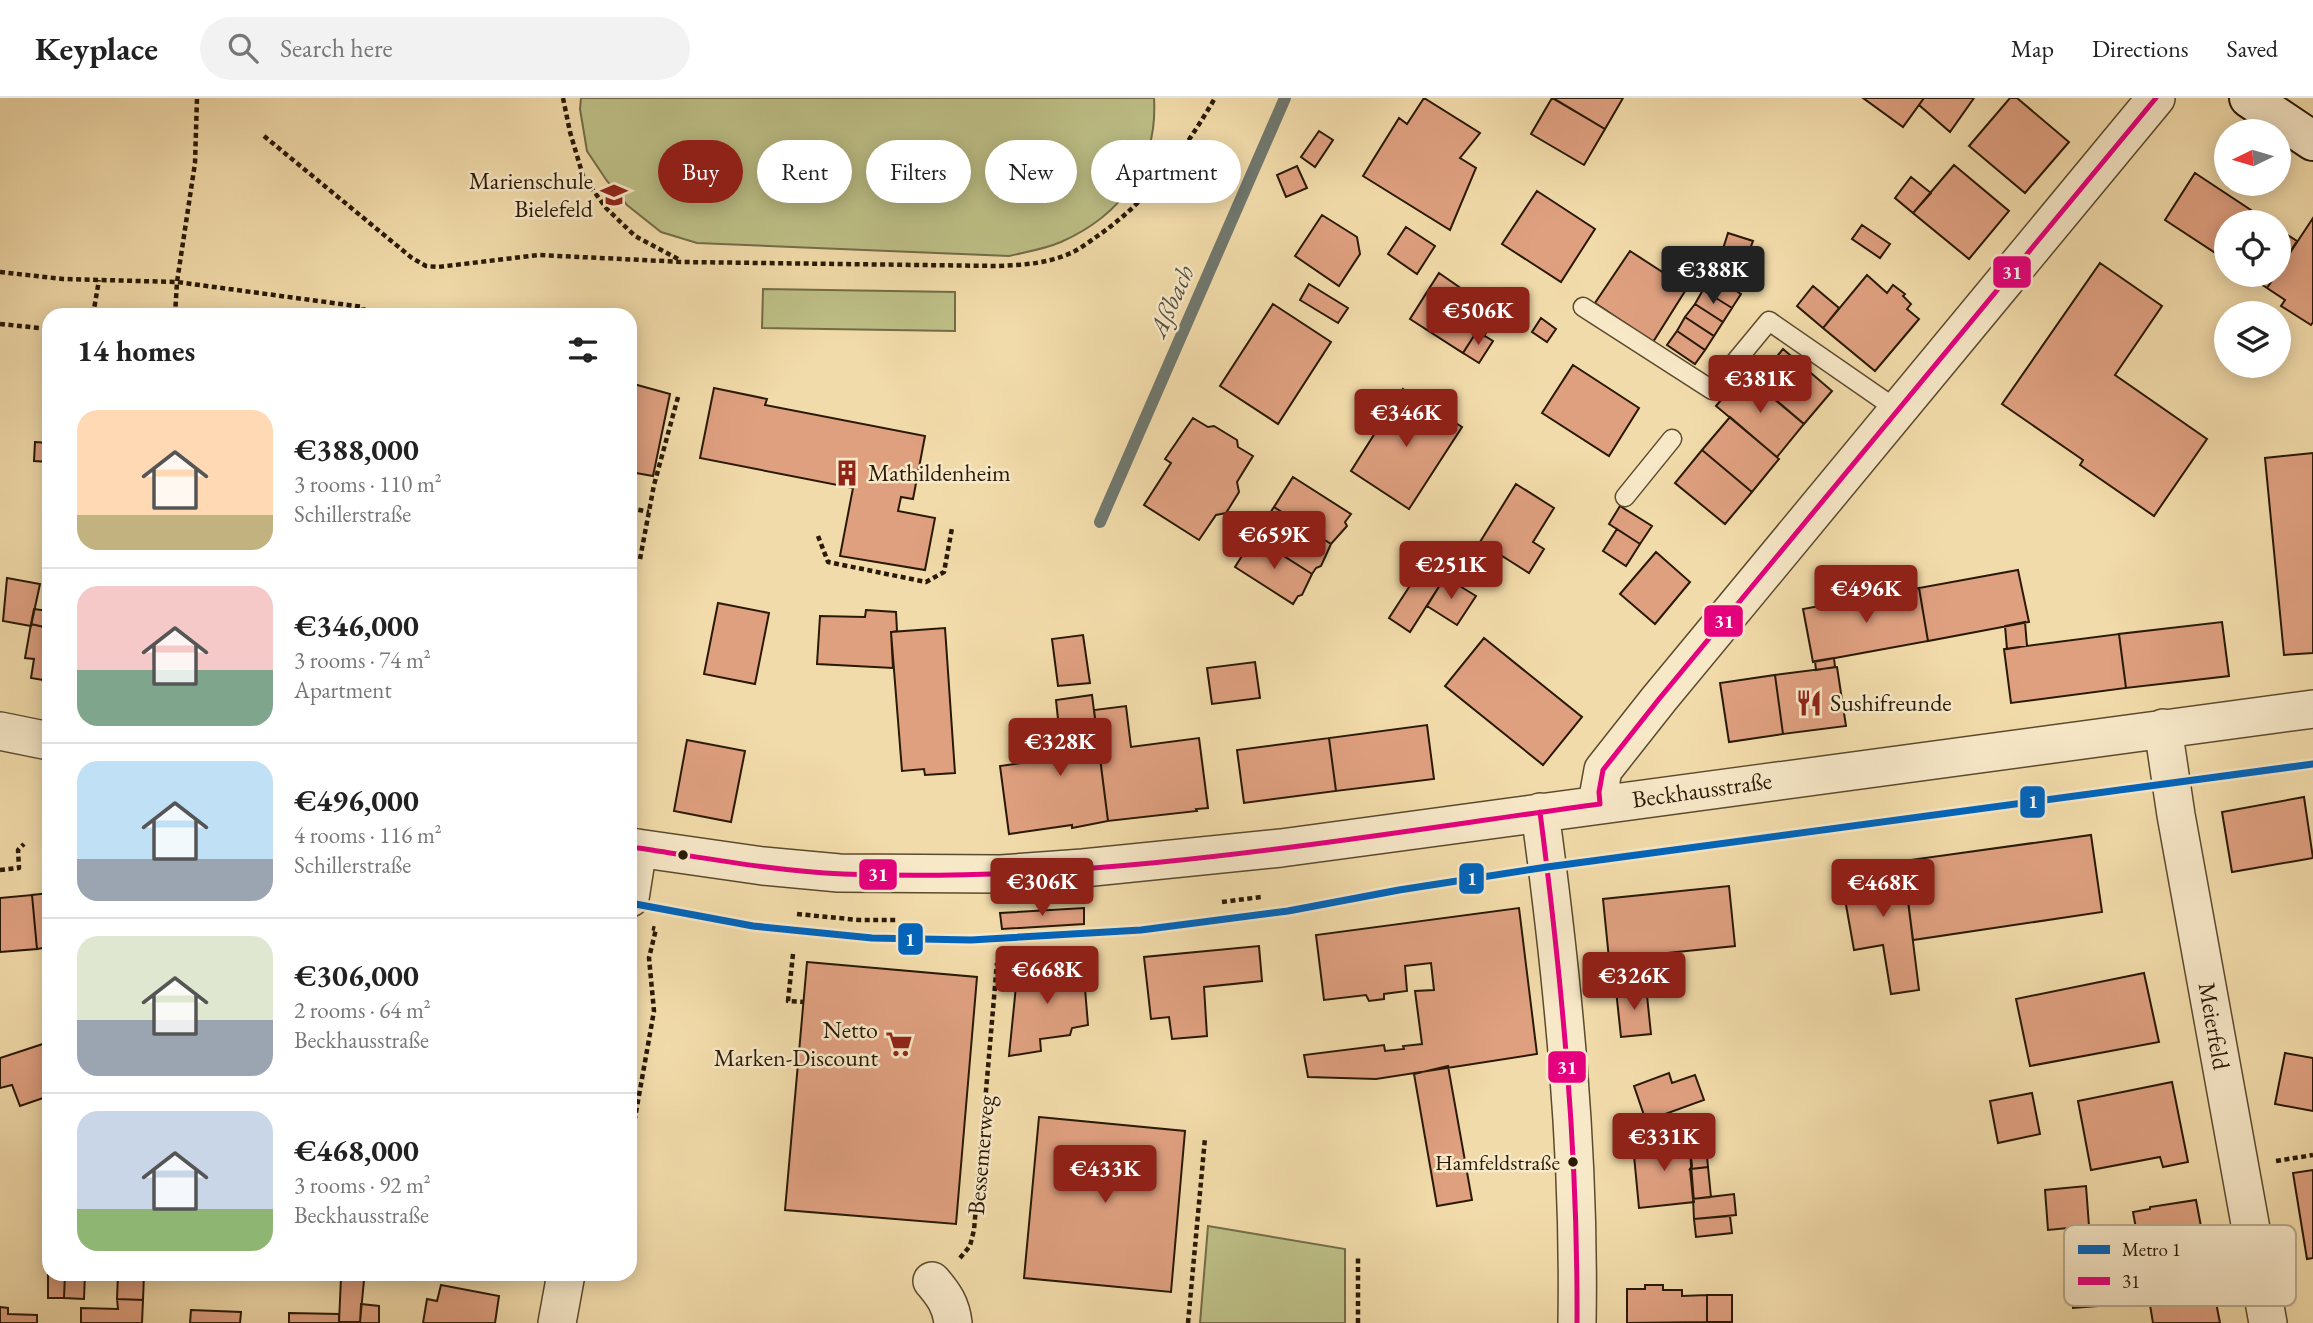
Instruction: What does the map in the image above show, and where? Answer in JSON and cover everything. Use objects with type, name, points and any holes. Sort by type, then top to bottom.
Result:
[{"type":"main road","points":[[2249,98],[2313,141]]},
{"type":"street","points":[[1600,804],[1603,771],[1659,699],[2156,98]]},
{"type":"street","name":"Beckhausstraße","points":[[637,847],[739,863],[839,873],[1001,874],[1083,868],[1247,852],[2313,709]]},
{"type":"street","name":"Meierfeld","points":[[2163,728],[2176,815],[2250,1225]]},
{"type":"street","points":[[0,731],[42,740]]},
{"type":"street","points":[[1540,812],[1574,1131],[1578,1216],[1577,1323]]},
{"type":"street","points":[[557,1323],[565,1281]]},
{"type":"street","points":[[932,1281],[946,1297],[952,1310],[953,1323]]},
{"type":"lane","points":[[1583,307],[1712,390],[1769,321],[1899,411]]},
{"type":"lane","points":[[1625,497],[1672,439]]},
{"type":"path","points":[[175,308],[195,163],[197,98]]},
{"type":"path","points":[[563,98],[569,132],[583,176],[606,208],[635,236],[684,262]]},
{"type":"path","points":[[264,136],[412,258],[426,266],[439,267],[539,255],[684,262],[999,266],[1035,264],[1074,252],[1110,227],[1144,197],[1190,142],[1215,98]]},
{"type":"path","points":[[0,272],[63,279],[177,282],[363,308]]},
{"type":"path","points":[[94,308],[99,280]]},
{"type":"path","points":[[0,324],[42,328]]},
{"type":"path","points":[[640,559],[654,485],[678,397]]},
{"type":"path","points":[[637,509],[649,512]]},
{"type":"path","points":[[818,536],[828,562],[926,582],[944,572],[952,528]]},
{"type":"path","points":[[0,870],[19,868],[18,850],[24,844]]},
{"type":"path","points":[[1222,902],[1261,897]]},
{"type":"path","points":[[797,914],[859,920],[896,920]]},
{"type":"path","points":[[637,1107],[654,1011],[649,958],[656,929]]},
{"type":"path","points":[[793,954],[788,1001],[804,1002]]},
{"type":"path","name":"Bessemerweg","points":[[932,1281],[970,1246],[974,1230],[997,963]]},
{"type":"path","points":[[1188,1323],[1205,1139]]},
{"type":"path","points":[[1358,1258],[1358,1323]]},
{"type":"green space","points":[[581,98],[1154,98],[1154,122],[1151,140],[1091,140],[1091,203],[1117,203],[1102,218],[1061,242],[1009,256],[697,243],[661,232],[627,205],[587,151],[580,109]]},
{"type":"green space","points":[[763,289],[955,292],[955,331],[762,328]]},
{"type":"green space","points":[[1208,1226],[1345,1249],[1345,1323],[1200,1323]]},
{"type":"building","points":[[1424,98],[1480,133],[1460,158],[1476,168],[1450,230],[1363,176],[1399,118],[1407,124]]},
{"type":"building","points":[[1552,98],[1605,129],[1584,165],[1531,134]]},
{"type":"building","points":[[1553,98],[1623,98],[1605,129]]},
{"type":"building","points":[[1863,98],[1924,98],[1903,127]]},
{"type":"building","points":[[1924,98],[1974,98],[1950,132],[1919,105]]},
{"type":"building","points":[[2010,98],[2017,98],[2069,142],[2025,193],[1969,146]]},
{"type":"building","points":[[1319,131],[1333,140],[1315,167],[1301,157]]},
{"type":"building","points":[[1954,165],[2009,211],[1969,259],[1913,213]]},
{"type":"building","points":[[1297,166],[1307,188],[1286,197],[1277,175]]},
{"type":"building","points":[[2195,173],[2214,186],[2214,196],[2230,196],[2251,210],[2214,210],[2214,252],[2165,220]]},
{"type":"building","points":[[1911,177],[1931,193],[1913,213],[1895,198]]},
{"type":"building","points":[[1537,191],[1595,229],[1561,282],[1502,244]]},
{"type":"building","points":[[1322,215],[1357,237],[1360,254],[1339,286],[1295,256]]},
{"type":"building","points":[[2313,218],[2311,325],[2291,312],[2291,301],[2284,301],[2267,288],[2291,287],[2291,251]]},
{"type":"building","points":[[1862,225],[1890,244],[1880,258],[1852,239]]},
{"type":"building","points":[[1406,227],[1435,246],[1417,274],[1388,254]]},
{"type":"building","points":[[1728,233],[1753,241],[1746,260],[1722,252]]},
{"type":"building","points":[[2291,237],[2297,241],[2291,250]]},
{"type":"building","points":[[1630,251],[1687,288],[1653,342],[1595,303]]},
{"type":"building","points":[[2100,263],[2162,306],[2115,375],[2207,439],[2154,516],[2080,465],[2083,460],[2002,404]]},
{"type":"building","points":[[1439,273],[1498,314],[1484,336],[1477,331],[1463,353],[1410,319]]},
{"type":"building","points":[[1867,275],[1887,293],[1893,285],[1905,294],[1903,296],[1911,304],[1907,309],[1919,319],[1875,371],[1823,328]]},
{"type":"building","points":[[1713,276],[1741,294],[1732,308],[1703,290]]},
{"type":"building","points":[[1309,284],[1348,308],[1338,323],[1300,300]]},
{"type":"building","points":[[1813,286],[1839,308],[1823,328],[1797,306]]},
{"type":"building","points":[[1703,290],[1732,308],[1723,322],[1695,304]]},
{"type":"building","points":[[1273,304],[1331,342],[1278,424],[1220,386]]},
{"type":"building","points":[[1695,304],[1723,322],[1714,336],[1685,317]]},
{"type":"building","points":[[1685,317],[1714,336],[1705,350],[1677,331]]},
{"type":"building","points":[[1541,318],[1556,329],[1547,342],[1532,332]]},
{"type":"building","points":[[1477,331],[1493,341],[1479,363],[1463,353]]},
{"type":"building","points":[[1677,331],[1705,350],[1695,364],[1667,345]]},
{"type":"building","points":[[1783,349],[1832,391],[1804,424],[1755,383]]},
{"type":"building","points":[[1573,365],[1639,408],[1609,456],[1542,413]]},
{"type":"building","points":[[1744,373],[1804,424],[1777,457],[1716,406]]},
{"type":"building","points":[[637,385],[670,394],[653,476],[637,473]]},
{"type":"building","name":"Mathildenheim","points":[[714,388],[767,399],[765,405],[925,436],[913,499],[901,497],[898,511],[935,518],[925,570],[840,556],[853,488],[700,458]]},
{"type":"building","points":[[1403,389],[1462,427],[1409,509],[1351,471]]},
{"type":"building","points":[[1730,417],[1779,459],[1752,492],[1702,450]]},
{"type":"building","points":[[1193,418],[1208,427],[1214,426],[1237,440],[1238,447],[1253,456],[1237,482],[1239,492],[1226,513],[1216,515],[1199,540],[1144,505],[1171,463],[1165,459]]},
{"type":"building","points":[[35,442],[42,442],[42,462],[34,461]]},
{"type":"building","points":[[1702,450],[1752,492],[1725,524],[1675,483]]},
{"type":"building","points":[[2313,453],[2313,653],[2284,655],[2265,458]]},
{"type":"building","points":[[1293,477],[1351,514],[1345,522],[1347,526],[1331,544],[1274,507]]},
{"type":"building","points":[[1516,484],[1554,508],[1533,542],[1544,549],[1529,573],[1480,542]]},
{"type":"building","points":[[1620,506],[1652,526],[1640,544],[1609,524]]},
{"type":"building","points":[[1274,507],[1331,544],[1321,566],[1312,574],[1254,537]]},
{"type":"building","points":[[1617,529],[1640,544],[1626,566],[1603,551]]},
{"type":"building","points":[[1254,537],[1312,574],[1302,595],[1298,596],[1293,604],[1235,567]]},
{"type":"building","points":[[1656,552],[1690,582],[1655,624],[1620,594]]},
{"type":"building","points":[[1424,564],[1445,577],[1410,632],[1389,618]]},
{"type":"building","points":[[2018,570],[2029,622],[1928,641],[1919,588]]},
{"type":"building","points":[[1445,577],[1476,596],[1457,625],[1427,606]]},
{"type":"building","points":[[7,578],[40,584],[31,626],[3,621]]},
{"type":"building","points":[[1919,588],[1928,641],[1813,662],[1803,609]]},
{"type":"building","points":[[718,603],[769,613],[755,684],[704,674]]},
{"type":"building","points":[[34,609],[42,610],[42,627],[31,624]]},
{"type":"building","points":[[866,610],[896,612],[897,631],[891,632],[893,668],[817,664],[820,616],[865,617]]},
{"type":"building","points":[[2025,622],[2027,646],[2007,649],[2005,626]]},
{"type":"building","points":[[2222,622],[2229,676],[2126,688],[2119,634]]},
{"type":"building","points":[[31,624],[42,626],[42,680],[31,678],[34,659],[25,658]]},
{"type":"building","points":[[945,628],[955,773],[925,775],[924,769],[902,771],[891,632]]},
{"type":"building","points":[[2119,634],[2126,688],[2011,703],[2004,649]]},
{"type":"building","points":[[1083,635],[1090,683],[1058,686],[1052,639]]},
{"type":"building","points":[[1484,638],[1582,717],[1543,765],[1445,686]]},
{"type":"building","points":[[1834,658],[1835,667],[1816,670],[1815,661]]},
{"type":"building","points":[[1255,662],[1260,698],[1212,704],[1207,668]]},
{"type":"building","points":[[1837,667],[1846,726],[1783,734],[1775,675]]},
{"type":"building","points":[[1775,675],[1783,734],[1729,742],[1720,683]]},
{"type":"building","points":[[1092,695],[1108,821],[1072,828],[1072,825],[1009,834],[1000,766],[1062,757],[1056,700]]},
{"type":"building","points":[[1126,706],[1131,747],[1199,738],[1208,808],[1108,821],[1094,710]]},
{"type":"building","points":[[1427,725],[1434,779],[1336,791],[1329,738]]},
{"type":"building","points":[[1329,738],[1336,791],[1244,803],[1237,750]]},
{"type":"building","points":[[687,740],[745,751],[731,822],[674,811]]},
{"type":"building","points":[[2304,797],[2313,858],[2232,872],[2222,812]]},
{"type":"building","points":[[2091,835],[2102,912],[1913,940],[1903,861]]},
{"type":"building","points":[[1903,861],[1919,990],[1891,994],[1883,945],[1854,950],[1840,871]]},
{"type":"building","points":[[1729,886],[1735,946],[1609,959],[1603,899]]},
{"type":"building","points":[[42,894],[42,948],[37,949],[32,895]]},
{"type":"building","points":[[32,895],[37,949],[0,952],[0,898]]},
{"type":"building","points":[[1084,908],[1084,924],[1002,929],[1000,913]]},
{"type":"building","points":[[1519,908],[1537,1054],[1376,1079],[1308,1077],[1304,1055],[1384,1045],[1385,1051],[1422,1044],[1415,991],[1434,990],[1431,963],[1405,966],[1407,991],[1384,994],[1384,999],[1369,1001],[1366,995],[1324,1000],[1316,935]]},
{"type":"building","points":[[1259,946],[1262,981],[1204,987],[1207,1036],[1172,1039],[1169,1017],[1151,1019],[1144,957]]},
{"type":"building","points":[[807,962],[977,977],[956,1224],[785,1210]]},
{"type":"building","points":[[1083,964],[1088,1025],[1072,1028],[1070,1035],[1040,1039],[1041,1051],[1009,1056],[1017,976],[1023,970]]},
{"type":"building","points":[[2144,973],[2159,1042],[2030,1066],[2016,999]]},
{"type":"building","points":[[1646,986],[1651,1034],[1621,1037],[1616,990]]},
{"type":"building","points":[[42,1044],[42,1098],[20,1106],[12,1085],[0,1088],[0,1058]]},
{"type":"building","points":[[2285,1053],[2313,1058],[2313,1111],[2275,1104]]},
{"type":"building","points":[[1448,1066],[1472,1200],[1437,1206],[1414,1074]]},
{"type":"building","points":[[1669,1073],[1672,1083],[1695,1075],[1704,1100],[1646,1121],[1634,1086]]},
{"type":"building","points":[[2172,1082],[2188,1162],[2163,1167],[2160,1157],[2091,1170],[2078,1101]]},
{"type":"building","points":[[2032,1093],[2040,1134],[1998,1143],[1990,1101]]},
{"type":"building","points":[[1039,1117],[1185,1131],[1171,1292],[1024,1278]]},
{"type":"building","points":[[1705,1137],[1708,1167],[1690,1169],[1689,1139]]},
{"type":"building","points":[[1689,1139],[1694,1202],[1639,1208],[1633,1145]]},
{"type":"building","points":[[1708,1167],[1711,1197],[1693,1199],[1690,1169]]},
{"type":"building","points":[[2313,1170],[2313,1258],[2307,1259],[2293,1173]]},
{"type":"building","points":[[2086,1186],[2089,1225],[2064,1225],[2064,1228],[2048,1230],[2045,1190]]},
{"type":"building","points":[[1734,1194],[1736,1215],[1694,1219],[1693,1199]]},
{"type":"building","points":[[2196,1200],[2201,1225],[2135,1225],[2133,1212]]},
{"type":"building","points":[[1730,1216],[1732,1233],[1696,1237],[1694,1219]]},
{"type":"building","points":[[48,1281],[65,1281],[64,1298],[48,1298]]},
{"type":"building","points":[[65,1281],[85,1281],[84,1299],[64,1298]]},
{"type":"building","points":[[118,1281],[144,1281],[143,1300],[117,1299]]},
{"type":"building","points":[[341,1281],[364,1281],[360,1322],[339,1322]]},
{"type":"building","points":[[441,1285],[499,1296],[495,1323],[423,1323],[427,1299],[437,1301]]},
{"type":"building","points":[[1645,1285],[1663,1285],[1663,1290],[1682,1290],[1682,1296],[1707,1295],[1707,1322],[1627,1323],[1627,1289],[1645,1289]]},
{"type":"building","points":[[1707,1295],[1732,1295],[1732,1322],[1707,1322]]},
{"type":"building","points":[[117,1299],[143,1300],[142,1323],[81,1323],[81,1308],[118,1309]]},
{"type":"building","points":[[361,1304],[379,1306],[379,1323],[360,1323]]},
{"type":"building","points":[[2150,1306],[2217,1306],[2220,1323],[2153,1323]]},
{"type":"building","points":[[0,1307],[8,1308],[8,1314],[37,1315],[37,1323],[0,1323]]},
{"type":"building","points":[[191,1310],[241,1312],[240,1323],[190,1323]]},
{"type":"building","points":[[289,1313],[339,1314],[339,1323],[289,1323]]},
{"type":"waterway","name":"Aßbach","points":[[1100,522],[1285,98]]},
{"type":"metro line","name":"1","points":[[637,904],[753,926],[872,938],[971,940],[1141,930],[1288,911],[1399,890],[1547,867],[2313,764]]},
{"type":"transit line","name":"31","points":[[1600,804],[1603,770],[2156,98]]},
{"type":"transit line","name":"31","points":[[638,848],[740,864],[843,874],[1033,872],[1223,856],[1600,804]]},
{"type":"transit line","name":"31","points":[[1540,812],[1555,939],[1572,1131],[1577,1323]]},
{"type":"place","name":"Marienschule Bielefeld","points":[[614,195]]},
{"type":"place","name":"Mathildenheim","points":[[847,473]]},
{"type":"place","name":"Sushifreunde","points":[[1809,703]]},
{"type":"place","name":"Netto Marken-Discount","points":[[899,1044]]},
{"type":"place","name":"Hamfeldstraße","points":[[1573,1162]]}]
